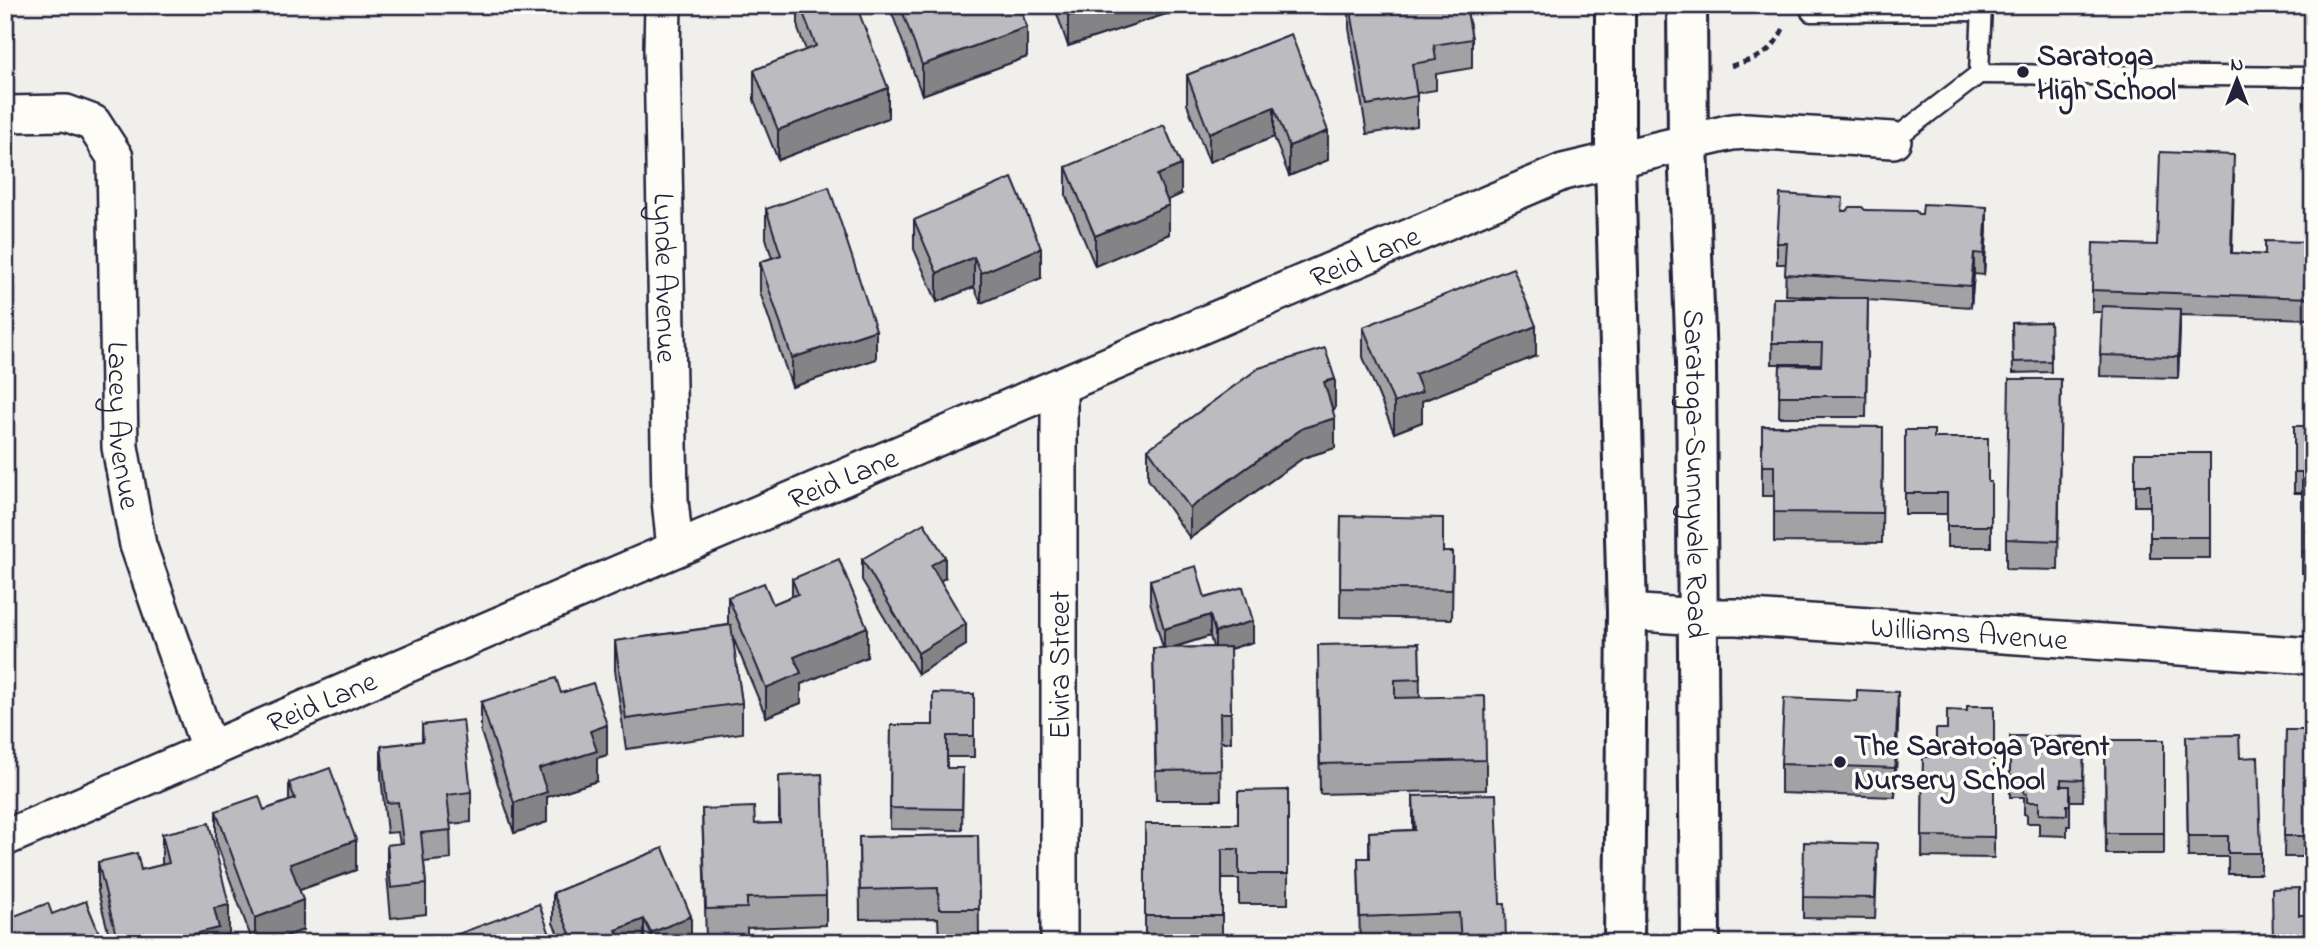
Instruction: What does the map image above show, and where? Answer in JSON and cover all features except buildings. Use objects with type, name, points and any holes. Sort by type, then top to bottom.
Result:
[{"type":"main road","points":[[1615,5],[1615,160],[1627,612],[1624,943]]},
{"type":"main road","name":"Saratoga-Sunnyvale Road","points":[[1687,5],[1688,144],[1696,362],[1700,943]]},
{"type":"street","name":"Lynde Avenue","points":[[663,5],[670,500],[675,550]]},
{"type":"street","name":"Lacey Avenue","points":[[5,114],[66,113],[93,122],[115,157],[120,447],[138,545],[210,751]]},
{"type":"street","name":"Reid Lane","points":[[5,838],[1563,172],[1732,132],[1893,140]]},
{"type":"street","name":"Elvira Street","points":[[1059,388],[1059,943]]},
{"type":"street","name":"Williams Avenue","points":[[1627,612],[2313,656]]},
{"type":"lane","points":[[1810,5],[1811,12],[1982,8],[1979,74]]},
{"type":"lane","points":[[1893,140],[1979,74],[2313,77]]},
{"type":"path","points":[[1731,66],[1765,54],[1776,45],[1786,23],[1786,14]]},
{"type":"place","name":"Saratoga High School","points":[[2023,72]]},
{"type":"place","name":"The Saratoga Parent Nursery School","points":[[1840,762]]}]
